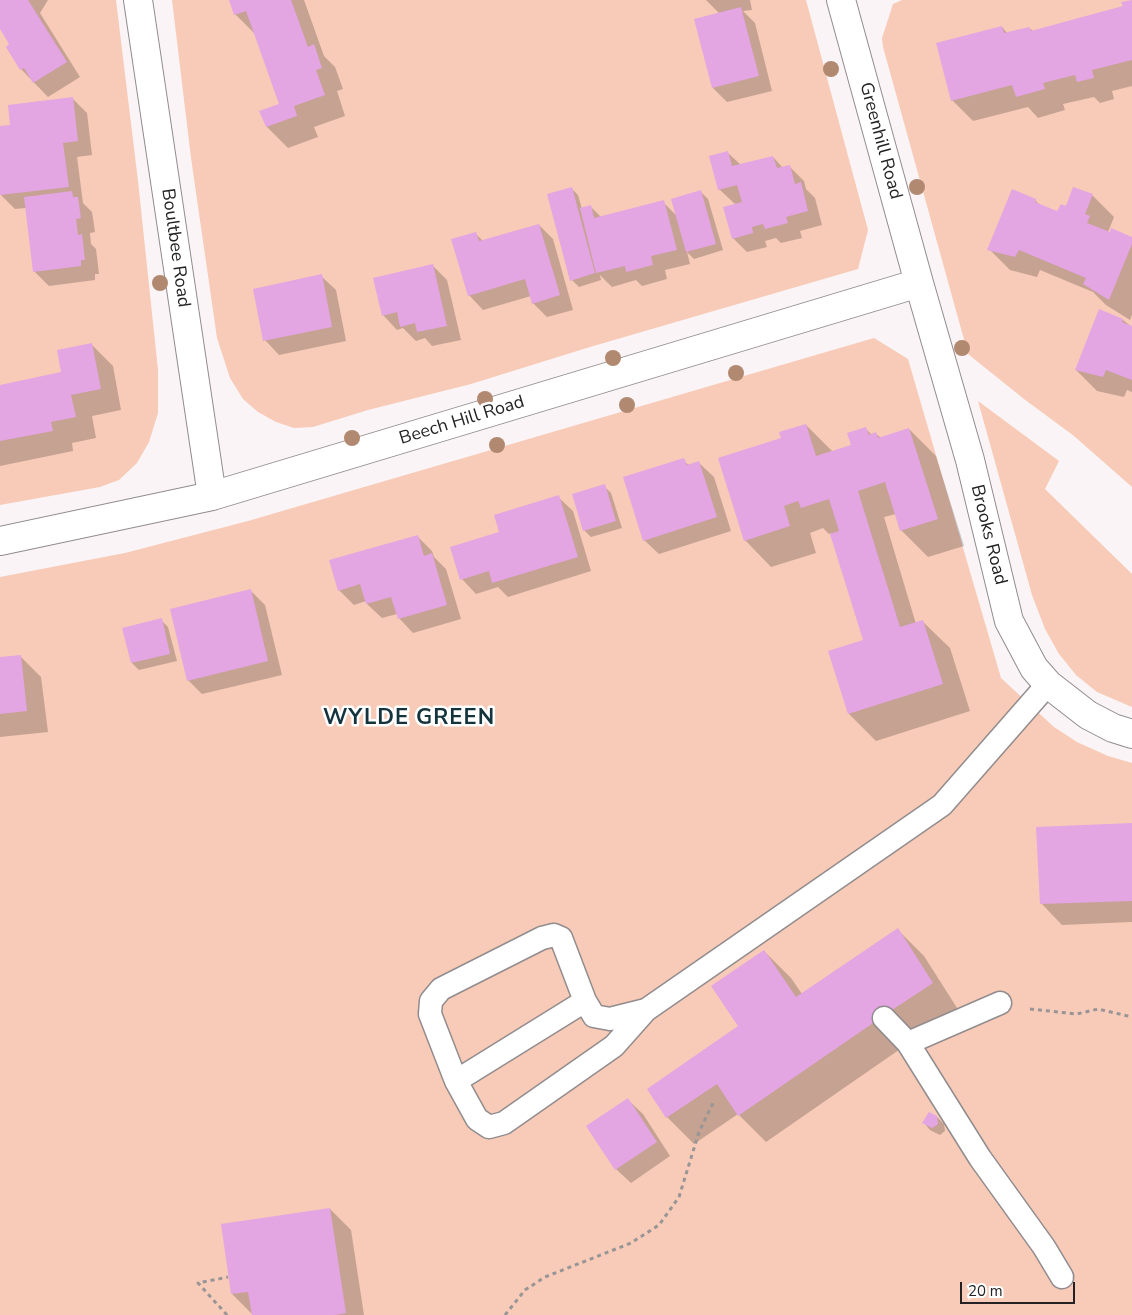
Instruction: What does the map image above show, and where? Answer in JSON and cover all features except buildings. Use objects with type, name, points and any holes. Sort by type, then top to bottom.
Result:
[{"type":"street","name":"Boultbee Road","points":[[138,0],[212,496]]},
{"type":"street","name":"Greenhill Road","points":[[841,0],[919,283]]},
{"type":"street","name":"Beech Hill Road","points":[[0,541],[212,496],[919,283]]},
{"type":"street","name":"Brooks Road","points":[[919,283],[970,460],[1009,621],[1034,668],[1048,684],[1088,715],[1113,728],[1132,734]]},
{"type":"lane","points":[[646,1010],[610,1019],[594,1016],[585,1001],[562,938],[554,936],[542,938],[441,988],[431,1001],[430,1014],[456,1081],[477,1119],[489,1128],[504,1123],[614,1046],[646,1010],[942,805],[1048,684]]},
{"type":"lane","points":[[456,1081],[585,1001]]},
{"type":"lane","points":[[908,1043],[1000,1003]]},
{"type":"lane","points":[[884,1018],[908,1043],[980,1158],[1044,1247],[1062,1278]]},
{"type":"path","points":[[1000,1003],[1019,1008],[1077,1014],[1098,1009],[1132,1017]]},
{"type":"path","points":[[505,1315],[525,1290],[544,1277],[631,1243],[659,1225],[679,1197],[699,1132],[714,1101]]},
{"type":"path","points":[[227,1315],[198,1283],[228,1277]]},
{"type":"shaded area","points":[[0,0],[116,0],[158,370],[158,413],[149,442],[137,463],[119,480],[100,487],[0,505]]},
{"type":"shaded area","points":[[172,0],[806,0],[868,230],[858,269],[590,347],[471,384],[368,410],[313,427],[294,428],[276,422],[258,412],[243,399],[230,378],[217,338],[191,158]]},
{"type":"shaded area","points":[[902,0],[1132,0],[1132,487],[1074,436],[968,354],[883,47],[882,38],[893,4]]},
{"type":"shaded area","points":[[874,338],[908,359],[1001,678],[1054,727],[1077,742],[1108,756],[1132,763],[1132,1315],[0,1315],[0,577],[125,553],[248,521]]},
{"type":"shaded area","points":[[978,401],[1059,461],[1045,489],[1132,574],[1132,707],[1097,692],[1076,675],[1059,654],[1045,629],[1032,595]]},
{"type":"district","name":"WYLDE GREEN","points":[[409,719]]}]
